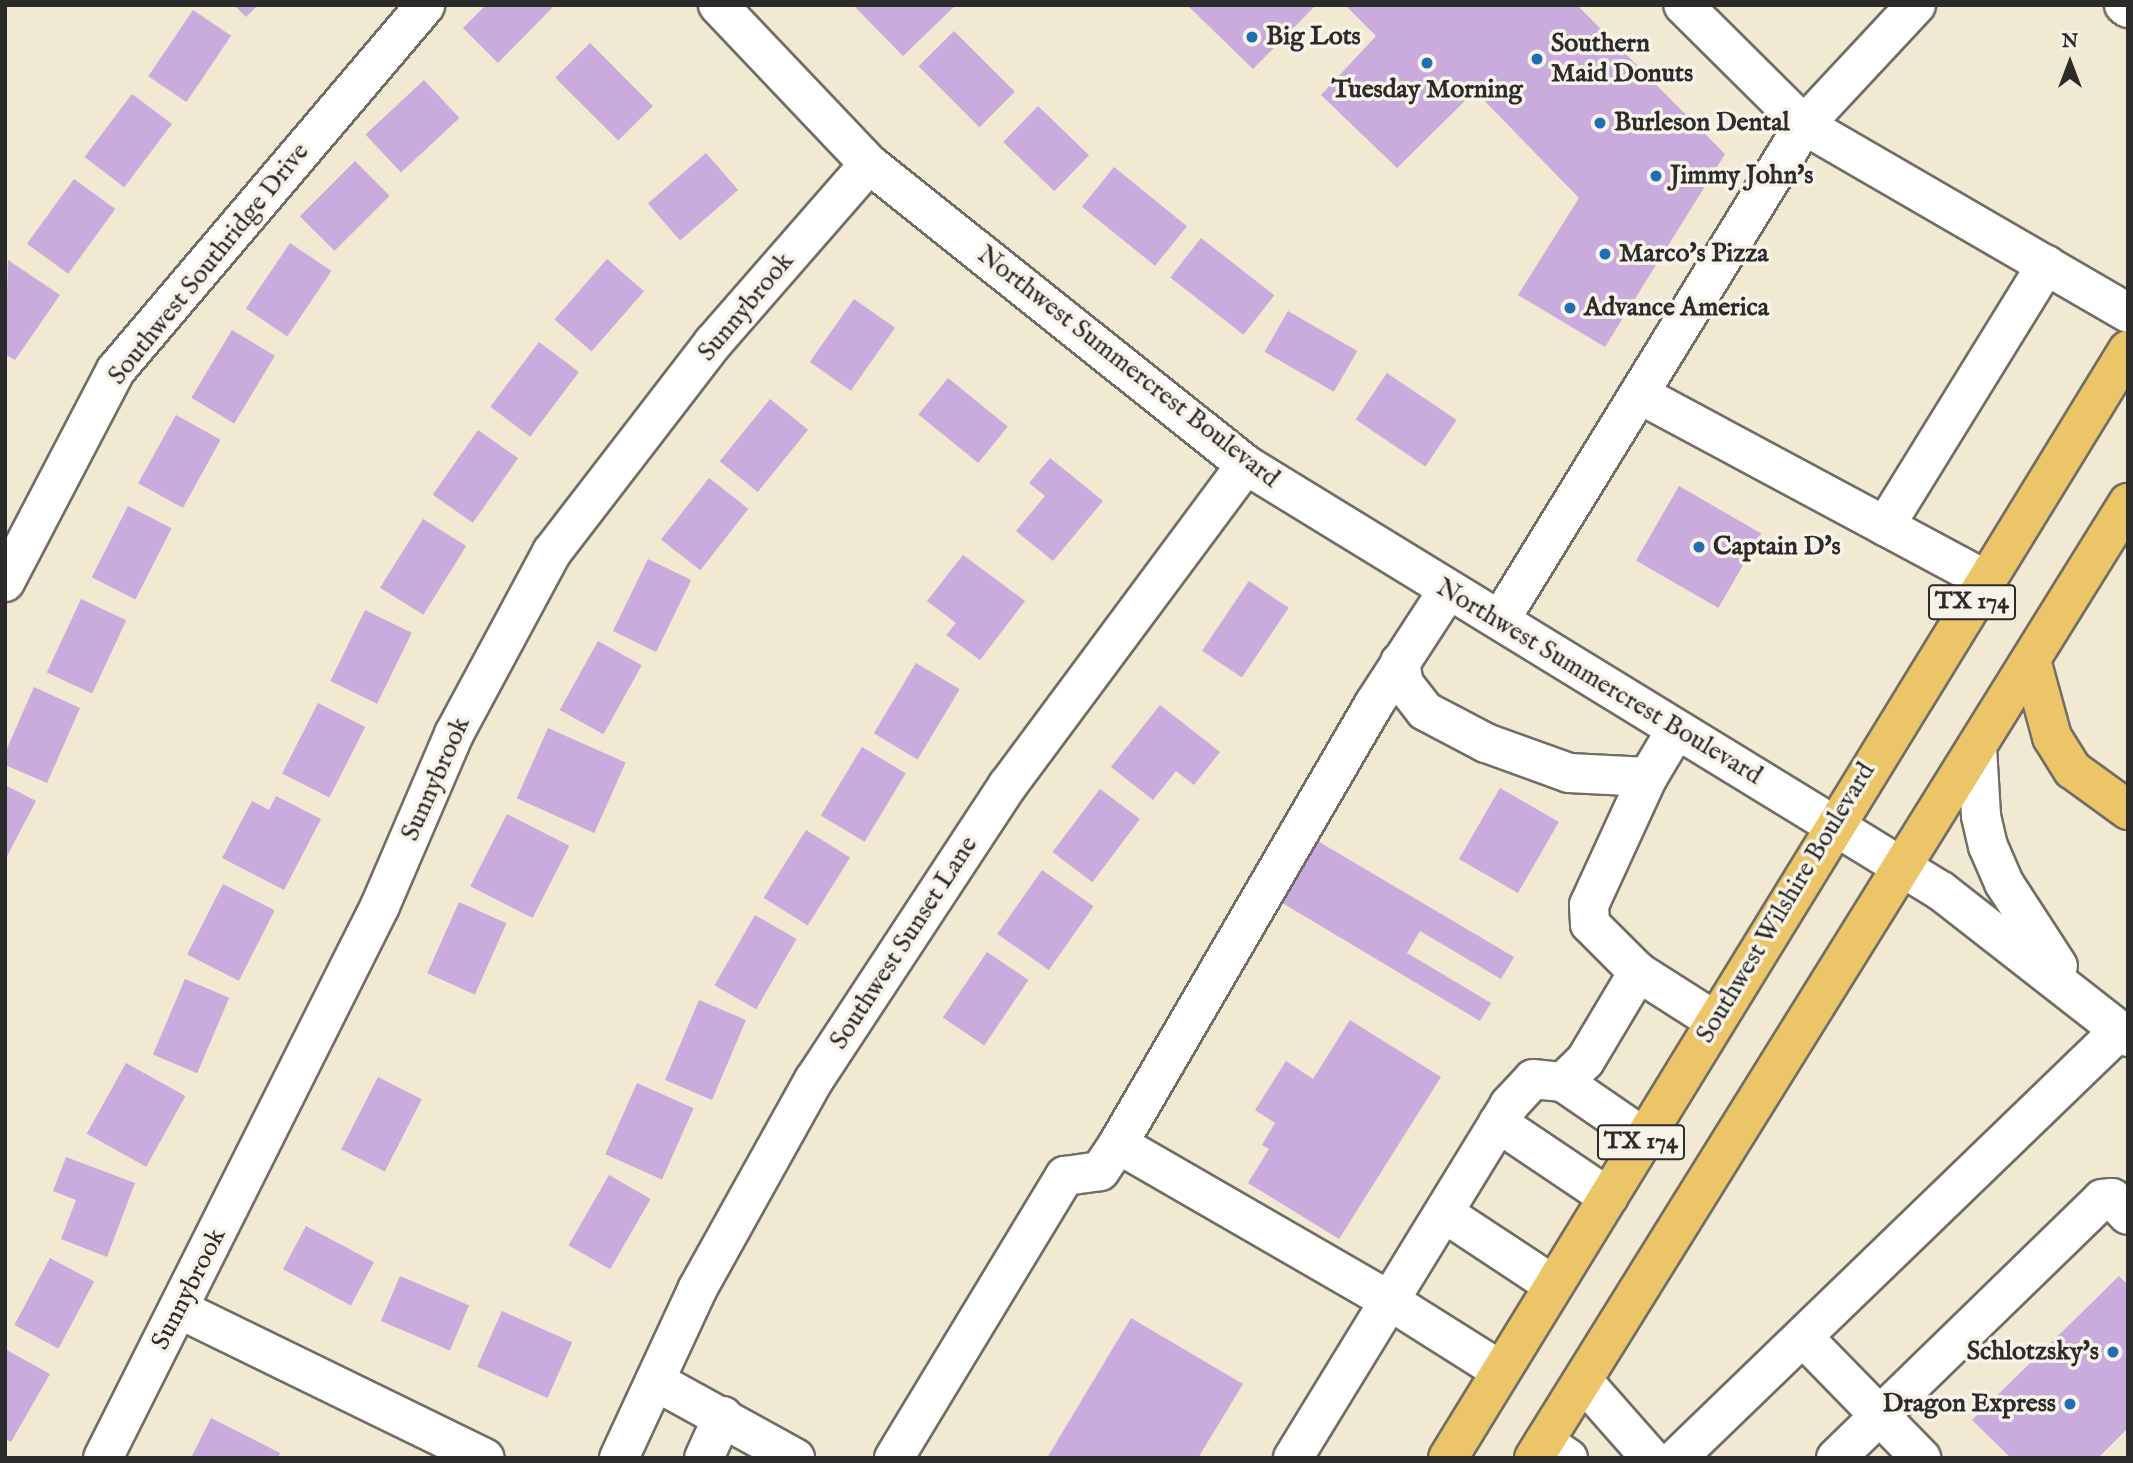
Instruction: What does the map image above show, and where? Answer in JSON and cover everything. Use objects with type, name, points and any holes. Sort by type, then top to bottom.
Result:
[{"type":"main road","name":"Southwest Wilshire Boulevard","points":[[1448,1458],[1833,826],[2128,350]]},
{"type":"main road","name":"TX 174","points":[[1549,1453],[1583,1381],[2128,503]]},
{"type":"main road","points":[[2031,660],[2052,737],[2073,770],[2128,810]]},
{"type":"street","name":"Southwest Southridge Drive","points":[[5,582],[116,370],[425,5]]},
{"type":"street","name":"Northwest Summercrest Boulevard","points":[[718,5],[869,164],[1246,465],[1941,891],[2082,999],[2122,1024]]},
{"type":"street","points":[[1683,5],[1804,125],[2128,313]]},
{"type":"street","points":[[1500,620],[1804,125],[1916,5]]},
{"type":"street","name":"Sunnybrook","points":[[103,1458],[380,906],[454,734],[552,552],[713,343],[869,164]]},
{"type":"street","points":[[1885,526],[2046,265]]},
{"type":"street","points":[[1639,394],[1986,580]]},
{"type":"street","name":"Southwest Sunset Lane","points":[[619,1458],[698,1288],[814,1080],[1008,785],[1246,465]]},
{"type":"street","points":[[894,1458],[1065,1176],[1100,1171],[1118,1144],[1400,662],[1448,590]]},
{"type":"street","points":[[1400,662],[1404,684],[1425,711],[1486,743],[1569,773],[1648,777]]},
{"type":"street","points":[[1676,730],[1648,777],[1589,905],[1590,924],[1638,972],[1715,1021]]},
{"type":"street","points":[[1977,748],[1981,816],[2004,883],[2082,999]]},
{"type":"street","points":[[1563,1082],[1585,1061],[1638,972]]},
{"type":"street","points":[[1676,1458],[1804,1338],[2122,1024]]},
{"type":"street","points":[[1303,1454],[1390,1301],[1498,1123],[1533,1079],[1563,1082],[1643,1137]]},
{"type":"street","points":[[1498,1123],[1608,1197]]},
{"type":"street","points":[[1118,1144],[1390,1301],[1501,1371]]},
{"type":"street","points":[[1836,1458],[2102,1199],[2112,1198],[2128,1215]]},
{"type":"street","points":[[1444,1213],[1553,1285]]},
{"type":"street","points":[[179,1309],[485,1458]]},
{"type":"street","points":[[1804,1338],[1921,1458]]},
{"type":"street","points":[[655,1381],[723,1416],[795,1458]]},
{"type":"street","points":[[1583,1381],[1651,1458]]},
{"type":"street","points":[[704,1458],[723,1416]]},
{"type":"building","points":[[234,5],[258,5],[246,17]]},
{"type":"building","points":[[486,5],[555,5],[498,63],[463,28]]},
{"type":"building","points":[[853,5],[956,5],[903,56]]},
{"type":"building","name":"Big Lots","points":[[1187,5],[1316,5],[1253,69]]},
{"type":"building","points":[[1345,5],[1577,5],[1725,154],[1605,347],[1518,295],[1579,198],[1475,91],[1397,168],[1321,95],[1376,36]]},
{"type":"building","points":[[193,10],[231,36],[186,102],[148,76]]},
{"type":"building","points":[[954,31],[1015,92],[979,127],[919,66]]},
{"type":"building","points":[[590,43],[653,106],[618,141],[555,78]]},
{"type":"building","points":[[424,80],[459,118],[401,173],[365,135]]},
{"type":"building","points":[[132,94],[172,124],[124,187],[84,157]]},
{"type":"building","points":[[1038,106],[1089,155],[1054,191],[1003,142]]},
{"type":"building","points":[[706,153],[738,190],[680,240],[648,204]]},
{"type":"building","points":[[355,161],[390,196],[334,251],[300,216]]},
{"type":"building","points":[[1114,167],[1187,226],[1155,266],[1082,207]]},
{"type":"building","points":[[74,179],[115,209],[68,274],[27,244]]},
{"type":"building","points":[[1201,238],[1274,295],[1244,335],[1170,277]]},
{"type":"building","points":[[290,243],[331,271],[287,336],[246,308]]},
{"type":"building","points":[[607,259],[644,291],[591,352],[555,319]]},
{"type":"building","points":[[8,260],[60,295],[15,360],[5,354]]},
{"type":"building","points":[[854,299],[895,328],[851,391],[810,362]]},
{"type":"building","points":[[1288,311],[1357,351],[1334,392],[1264,352]]},
{"type":"building","points":[[232,330],[275,356],[234,423],[191,398]]},
{"type":"building","points":[[539,342],[579,372],[530,437],[490,407]]},
{"type":"building","points":[[1387,373],[1457,420],[1425,466],[1356,419]]},
{"type":"building","points":[[948,378],[1008,426],[978,463],[918,415]]},
{"type":"building","points":[[770,399],[808,430],[758,492],[720,461]]},
{"type":"building","points":[[176,415],[221,440],[183,508],[138,483]]},
{"type":"building","points":[[478,430],[518,458],[473,523],[433,495]]},
{"type":"building","points":[[1050,458],[1103,501],[1053,561],[1016,531],[1045,496],[1029,483]]},
{"type":"building","points":[[709,478],[748,509],[700,570],[661,539]]},
{"type":"building","name":"Captain D's","points":[[1679,486],[1761,534],[1718,608],[1636,560]]},
{"type":"building","points":[[128,506],[172,528],[135,600],[92,577]]},
{"type":"building","points":[[423,519],[466,546],[423,615],[380,588]]},
{"type":"building","points":[[963,555],[1025,601],[980,660],[946,635],[956,623],[927,601]]},
{"type":"building","points":[[648,559],[691,580],[656,652],[613,631]]},
{"type":"building","points":[[1249,581],[1289,608],[1242,677],[1202,651]]},
{"type":"building","points":[[81,599],[126,620],[92,694],[47,672]]},
{"type":"building","points":[[365,610],[412,633],[377,704],[330,681]]},
{"type":"building","points":[[598,641],[642,665],[603,734],[560,710]]},
{"type":"building","points":[[916,663],[960,689],[917,760],[874,733]]},
{"type":"building","points":[[34,687],[80,708],[47,783],[5,765],[5,753]]},
{"type":"building","points":[[318,703],[365,727],[329,797],[282,773]]},
{"type":"building","points":[[1160,705],[1220,752],[1194,785],[1176,771],[1153,800],[1111,767]]},
{"type":"building","points":[[548,728],[626,763],[594,833],[517,798]]},
{"type":"building","points":[[862,747],[906,773],[865,842],[821,816]]},
{"type":"building","points":[[5,785],[36,801],[5,860]]},
{"type":"building","points":[[1500,788],[1559,822],[1518,893],[1459,859]]},
{"type":"building","points":[[1100,789],[1140,819],[1092,882],[1052,852]]},
{"type":"building","points":[[276,796],[321,819],[284,890],[222,858],[252,801],[269,810]]},
{"type":"building","points":[[507,814],[569,846],[533,918],[470,886]]},
{"type":"building","points":[[806,830],[850,858],[808,925],[764,898]]},
{"type":"building","points":[[1316,840],[1514,957],[1501,979],[1420,931],[1407,953],[1491,1003],[1480,1021],[1279,901]]},
{"type":"building","points":[[1042,870],[1094,906],[1049,970],[997,934]]},
{"type":"building","points":[[223,884],[275,910],[239,981],[187,954]]},
{"type":"building","points":[[459,902],[507,923],[475,994],[427,973]]},
{"type":"building","points":[[755,915],[797,939],[756,1009],[714,985]]},
{"type":"building","points":[[987,952],[1028,980],[984,1045],[943,1017]]},
{"type":"building","points":[[185,979],[229,998],[197,1073],[153,1054]]},
{"type":"building","points":[[699,1000],[746,1020],[712,1100],[665,1080]]},
{"type":"building","points":[[1350,1020],[1441,1077],[1339,1239],[1248,1183],[1269,1149],[1262,1145],[1275,1123],[1255,1110],[1286,1061],[1313,1079]]},
{"type":"building","points":[[126,1063],[185,1096],[146,1167],[87,1134]]},
{"type":"building","points":[[378,1077],[422,1099],[385,1171],[341,1149]]},
{"type":"building","points":[[637,1083],[694,1108],[662,1179],[605,1154]]},
{"type":"building","points":[[66,1157],[135,1183],[107,1257],[61,1239],[76,1200],[53,1191]]},
{"type":"building","points":[[609,1175],[651,1199],[610,1269],[568,1245]]},
{"type":"building","points":[[306,1226],[374,1262],[351,1305],[283,1269]]},
{"type":"building","points":[[50,1258],[94,1281],[58,1349],[14,1325]]},
{"type":"building","points":[[400,1276],[469,1305],[450,1350],[381,1321]]},
{"type":"building","points":[[2119,1276],[2128,1285],[2128,1428],[2098,1458],[2011,1458],[1972,1420]]},
{"type":"building","points":[[502,1311],[572,1342],[548,1398],[477,1367]]},
{"type":"building","points":[[1131,1318],[1243,1384],[1198,1458],[1047,1458]]},
{"type":"building","points":[[5,1349],[50,1374],[11,1442],[5,1439]]},
{"type":"building","points":[[211,1418],[280,1453],[278,1458],[191,1458]]},
{"type":"place","name":"Big Lots","points":[[1252,37]]},
{"type":"place","name":"Southern Maid Donuts","points":[[1537,59]]},
{"type":"place","name":"Tuesday Morning","points":[[1427,63]]},
{"type":"place","name":"Burleson Dental","points":[[1600,123]]},
{"type":"place","name":"Jimmy John's","points":[[1656,176]]},
{"type":"place","name":"Marco's Pizza","points":[[1605,254]]},
{"type":"place","name":"Advance America","points":[[1570,308]]},
{"type":"place","name":"Captain D's","points":[[1699,547]]},
{"type":"place","name":"Schlotzsky's","points":[[2113,1352]]},
{"type":"place","name":"Dragon Express","points":[[2070,1404]]}]
